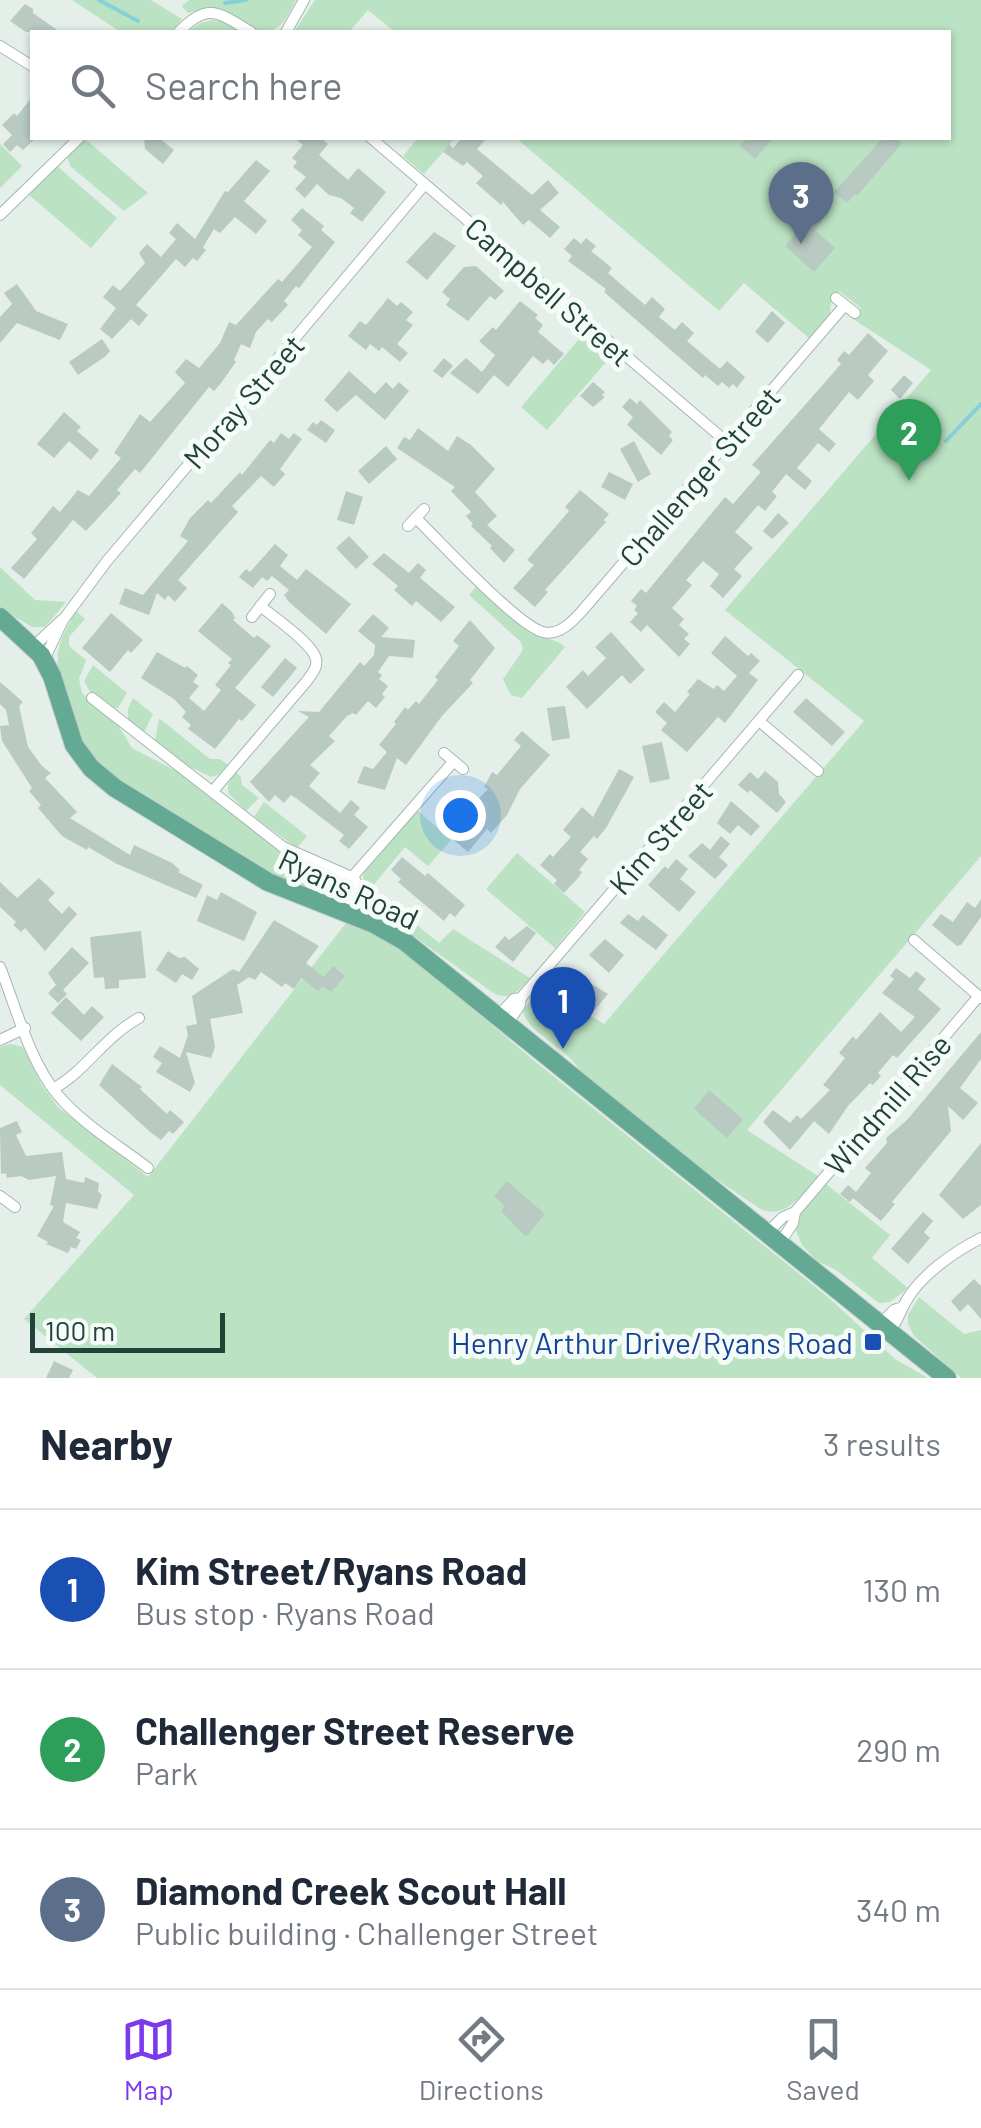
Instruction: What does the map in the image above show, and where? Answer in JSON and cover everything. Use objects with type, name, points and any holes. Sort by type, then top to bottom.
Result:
[{"type":"main road","name":"Ryans Road","points":[[0,617],[39,653],[52,676],[74,745],[102,778],[268,882],[379,926],[414,948],[946,1378]]},
{"type":"street","points":[[287,30],[304,0]]},
{"type":"street","points":[[181,30],[195,16],[208,12],[248,30]]},
{"type":"street","points":[[0,46],[30,65]]},
{"type":"street","points":[[0,215],[77,140]]},
{"type":"street","name":"Campbell Street","points":[[373,140],[728,443]]},
{"type":"street","name":"Moray Street","points":[[39,653],[119,546],[425,184]]},
{"type":"street","name":"Challenger Street","points":[[416,518],[529,625],[543,632],[559,630],[574,620],[845,305]]},
{"type":"street","points":[[252,617],[270,594]]},
{"type":"street","points":[[212,791],[316,666],[312,651],[260,606]]},
{"type":"street","name":"Kim Street","points":[[503,1019],[512,1001],[521,998],[798,675]]},
{"type":"street","name":"Ryans Road","points":[[92,698],[283,847],[354,878]]},
{"type":"street","points":[[759,721],[818,771]]},
{"type":"street","points":[[339,911],[347,884],[458,765],[444,753]]},
{"type":"street","points":[[354,878],[366,908],[379,926]]},
{"type":"street","points":[[914,940],[980,997]]},
{"type":"street","points":[[0,967],[53,1089],[72,1109],[148,1168]]},
{"type":"street","name":"Windmill Rise","points":[[773,1238],[783,1217],[795,1212],[980,997]]},
{"type":"street","points":[[53,1089],[122,1028],[139,1018]]},
{"type":"street","points":[[0,1040],[25,1028]]},
{"type":"street","points":[[0,1196],[15,1207]]},
{"type":"street","points":[[885,1328],[894,1310],[940,1265],[981,1238]]},
{"type":"green space","points":[[72,0],[151,0],[182,19],[174,30],[118,30]]},
{"type":"green space","points":[[189,0],[296,0],[281,25],[270,30],[254,30],[213,12],[188,13],[182,6]]},
{"type":"green space","points":[[315,0],[981,0],[981,856],[747,1130],[818,1176],[785,1209],[759,1208],[701,1169],[581,1073],[568,1056],[532,1027],[523,1011],[541,985],[604,1024],[864,721],[725,610],[931,370],[853,319],[861,308],[839,291],[831,301],[830,314],[810,339],[744,283],[719,311],[518,140],[951,140],[951,30],[393,30],[368,10],[351,30],[295,30]]},
{"type":"green space","points":[[225,22],[238,30],[190,30],[201,23]]},
{"type":"green space","points":[[86,140],[148,193],[124,211],[71,167],[67,157]]},
{"type":"green space","points":[[416,140],[453,140],[424,174],[403,156]]},
{"type":"green space","points":[[0,144],[22,166],[0,188]]},
{"type":"green space","points":[[57,166],[117,218],[91,248],[28,194]]},
{"type":"green space","points":[[586,331],[613,354],[547,430],[521,407]]},
{"type":"green space","points":[[0,567],[35,600],[66,602],[45,627],[32,627],[0,608]]},
{"type":"green space","points":[[477,586],[527,628],[565,647],[522,698],[511,695],[503,679],[523,650],[521,642],[469,595]]},
{"type":"green space","points":[[76,611],[85,619],[69,637],[69,646],[86,660],[79,679],[82,693],[116,722],[132,748],[182,774],[280,851],[337,877],[334,891],[316,891],[253,863],[175,818],[96,761],[73,725],[59,680],[59,647]]},
{"type":"green space","points":[[93,665],[127,693],[118,708],[92,696],[84,681]]},
{"type":"green space","points":[[133,698],[153,714],[144,732],[128,719]]},
{"type":"green space","points":[[159,718],[210,759],[220,759],[228,765],[211,777],[186,765],[155,741]]},
{"type":"green space","points":[[236,772],[242,785],[259,798],[246,811],[228,793],[228,784]]},
{"type":"green space","points":[[264,802],[307,836],[297,848],[254,817]]},
{"type":"green space","points":[[417,810],[451,840],[428,866],[405,847],[375,883],[375,891],[439,943],[453,929],[530,978],[513,994],[492,992],[373,907],[362,886],[364,872]]},
{"type":"green space","points":[[517,853],[585,912],[555,948],[486,889]]},
{"type":"green space","points":[[346,923],[375,934],[414,959],[829,1298],[895,1359],[928,1378],[97,1378],[24,1319],[134,1195],[0,1085],[0,1047],[23,1047],[41,1084],[58,1107],[148,1177]]},
{"type":"green space","points":[[826,1184],[890,1235],[872,1258],[908,1288],[890,1302],[879,1303],[836,1270],[817,1261],[802,1245],[796,1231],[799,1216]]},
{"type":"green space","points":[[919,1297],[964,1334],[981,1330],[981,1378],[961,1378],[914,1336],[908,1315]]},
{"type":"building","points":[[25,4],[57,30],[26,32],[10,21]]},
{"type":"building","points":[[30,100],[30,140],[34,140],[23,150],[17,145],[10,152],[3,144],[12,135],[2,125],[14,113],[17,116]]},
{"type":"building","points":[[144,140],[162,140],[174,150],[163,164],[145,149]]},
{"type":"building","points":[[297,140],[323,140],[328,144],[319,155],[348,180],[358,168],[386,192],[362,222],[350,213],[354,208],[317,184],[305,198],[295,189],[306,177],[293,167],[297,162],[292,158],[303,145]]},
{"type":"building","points":[[460,140],[485,140],[477,149],[532,195],[548,180],[559,193],[540,210],[560,227],[550,238],[529,220],[523,225],[503,202],[501,205],[476,183],[483,176],[467,162],[463,166],[443,152],[449,144],[453,148]]},
{"type":"building","points":[[745,140],[771,140],[755,159],[740,146]]},
{"type":"building","points":[[881,140],[902,143],[857,196],[847,203],[834,192]]},
{"type":"building","points":[[256,160],[270,171],[244,201],[267,221],[256,234],[235,217],[220,233],[214,229],[197,261],[193,258],[185,267],[176,259],[136,305],[148,315],[139,326],[131,319],[112,339],[100,329],[116,308],[103,297],[113,285],[120,291],[145,263],[139,253],[147,244],[161,257],[176,239],[169,233],[177,223],[195,239],[225,191]]},
{"type":"building","points":[[302,208],[324,226],[321,230],[335,242],[284,301],[288,305],[256,332],[250,348],[241,344],[236,362],[221,383],[214,391],[209,387],[140,473],[135,469],[117,490],[121,493],[86,531],[73,520],[24,579],[11,568],[37,539],[31,533],[53,506],[60,512],[78,490],[89,496],[121,458],[114,453],[140,414],[150,422],[185,383],[175,372],[186,359],[199,368],[220,343],[229,322],[236,325],[312,247],[298,235],[302,230],[291,220]]},
{"type":"building","points":[[812,214],[822,222],[815,230],[835,248],[814,272],[785,246]]},
{"type":"building","points":[[434,232],[456,246],[427,280],[406,262]]},
{"type":"building","points":[[574,238],[581,244],[586,238],[596,246],[591,251],[612,268],[608,273],[645,305],[652,297],[665,309],[659,317],[675,330],[682,322],[694,333],[687,341],[720,369],[727,361],[745,377],[737,388],[722,382],[718,386],[705,375],[703,378],[604,292],[606,289],[568,261],[572,256],[564,249]]},
{"type":"building","points":[[476,266],[504,291],[495,300],[490,296],[468,321],[446,305],[450,299],[442,292],[464,267]]},
{"type":"building","points":[[17,284],[36,311],[68,324],[60,340],[17,323],[0,343],[0,317],[12,304],[4,293]]},
{"type":"building","points":[[388,298],[413,312],[406,320],[413,325],[397,344],[408,353],[400,362],[382,347],[379,351],[370,344],[366,350],[348,336],[360,321],[366,325]]},
{"type":"building","points":[[520,301],[538,315],[535,318],[543,325],[538,332],[564,354],[554,365],[548,359],[543,364],[533,356],[508,387],[494,375],[478,394],[450,373],[466,358],[482,372],[495,355],[479,341],[493,327],[496,330]]},
{"type":"building","points":[[772,311],[785,323],[768,343],[755,332]]},
{"type":"building","points":[[868,333],[888,351],[868,375],[874,381],[858,400],[849,392],[819,429],[836,444],[829,452],[818,443],[797,468],[812,481],[805,490],[786,474],[772,492],[777,496],[765,511],[758,505],[735,532],[753,548],[734,569],[742,576],[723,598],[710,586],[719,574],[703,561],[686,580],[692,585],[672,608],[684,619],[679,625],[689,634],[684,639],[690,644],[679,657],[647,625],[641,632],[630,622],[638,613],[631,601],[641,589],[646,593],[725,497],[733,504],[761,472],[752,465],[841,364],[837,360],[844,351],[849,355]]},
{"type":"building","points":[[102,339],[110,351],[78,375],[69,362]]},
{"type":"building","points":[[444,358],[453,366],[442,378],[433,371]]},
{"type":"building","points":[[349,371],[375,394],[386,382],[393,389],[399,382],[409,391],[385,420],[356,395],[337,412],[324,400]]},
{"type":"building","points":[[904,375],[913,383],[900,399],[891,390]]},
{"type":"building","points":[[593,382],[605,392],[605,397],[593,407],[580,396]]},
{"type":"building","points":[[630,398],[637,404],[640,400],[672,432],[669,436],[673,440],[661,455],[627,425],[633,417],[622,407]]},
{"type":"building","points":[[64,412],[81,427],[77,431],[99,450],[91,460],[69,441],[54,458],[37,444]]},
{"type":"building","points":[[321,420],[335,430],[326,443],[307,430],[313,422],[317,425]]},
{"type":"building","points":[[418,428],[448,451],[457,436],[495,469],[475,492],[497,516],[487,525],[515,550],[504,563],[471,526],[466,516],[471,512],[451,491],[455,487],[397,448],[404,437],[410,440]]},
{"type":"building","points":[[281,433],[289,439],[294,433],[302,439],[280,469],[285,474],[274,487],[261,476],[232,506],[238,512],[178,580],[187,588],[175,602],[168,595],[165,600],[157,593],[149,615],[119,604],[125,588],[143,595],[188,541],[180,536],[190,518],[208,500],[211,503],[240,472],[242,475],[270,440],[274,443]]},
{"type":"building","points":[[634,441],[651,474],[638,482],[620,449]]},
{"type":"building","points":[[386,446],[397,459],[369,484],[358,471]]},
{"type":"building","points":[[609,472],[633,484],[625,500],[601,487]]},
{"type":"building","points":[[580,490],[609,514],[606,522],[545,590],[548,592],[535,607],[513,588],[534,565],[527,560],[569,511],[565,507]]},
{"type":"building","points":[[346,491],[363,497],[354,525],[337,520]]},
{"type":"building","points":[[778,513],[789,523],[772,539],[763,531]]},
{"type":"building","points":[[349,536],[369,557],[356,569],[336,548]]},
{"type":"building","points":[[275,544],[288,555],[280,566],[297,580],[306,569],[351,604],[326,634],[289,602],[284,595],[289,590],[272,576],[267,581],[262,577],[253,588],[239,577],[246,569],[250,572]]},
{"type":"building","points":[[384,553],[409,573],[418,563],[426,570],[420,578],[455,607],[441,622],[416,601],[412,606],[394,590],[398,586],[372,564]]},
{"type":"building","points":[[222,603],[232,612],[233,620],[271,646],[235,688],[256,705],[215,749],[188,729],[191,725],[182,717],[186,712],[174,699],[141,678],[157,652],[187,666],[198,675],[193,682],[199,686],[189,698],[204,711],[221,690],[215,685],[232,659],[198,631]]},
{"type":"building","points":[[111,613],[143,640],[131,653],[128,650],[110,672],[82,648]]},
{"type":"building","points":[[373,614],[389,628],[381,637],[415,640],[413,658],[389,656],[378,672],[382,675],[379,679],[388,686],[382,694],[385,697],[376,708],[368,701],[356,715],[347,716],[329,736],[335,741],[310,765],[320,773],[309,786],[340,813],[351,800],[360,808],[354,815],[368,827],[349,849],[339,841],[344,835],[296,798],[291,795],[284,803],[275,795],[269,802],[250,782],[309,717],[298,711],[319,712],[360,662],[364,666],[374,655],[375,645],[358,631]]},
{"type":"building","points":[[470,620],[495,648],[470,680],[473,683],[442,716],[406,765],[397,758],[385,790],[357,783],[364,766],[373,769],[387,752],[379,745],[405,707],[408,710],[416,701],[419,704],[438,680],[435,677],[459,646],[453,641]]},
{"type":"building","points":[[611,632],[645,670],[630,684],[622,675],[587,709],[566,687],[583,670],[588,676],[606,658],[595,647]]},
{"type":"building","points":[[725,636],[760,661],[749,673],[758,680],[725,723],[718,717],[687,752],[661,730],[667,723],[655,712],[664,702],[675,712],[698,679],[724,691],[737,676],[711,653]]},
{"type":"building","points":[[285,658],[297,668],[273,697],[261,687]]},
{"type":"building","points":[[0,682],[23,702],[19,706],[28,747],[51,773],[45,778],[77,812],[70,818],[130,855],[134,845],[172,863],[178,872],[203,885],[196,898],[62,836],[38,808],[41,805],[29,791],[32,788],[2,741],[0,726],[9,725],[6,710],[0,704]]},
{"type":"building","points":[[806,698],[845,732],[832,746],[793,712]]},
{"type":"building","points":[[565,706],[570,738],[552,741],[547,708]]},
{"type":"building","points":[[522,731],[550,755],[520,789],[507,815],[491,833],[487,829],[468,852],[445,833],[488,789],[484,787],[492,772],[497,775],[521,746],[514,740]]},
{"type":"building","points":[[662,742],[670,779],[650,783],[642,746]]},
{"type":"building","points":[[619,769],[634,777],[606,828],[580,852],[588,859],[564,893],[554,884],[557,880],[540,865],[571,837],[563,830],[582,807],[593,817]]},
{"type":"building","points":[[765,771],[778,782],[779,794],[786,802],[777,813],[738,785],[750,772],[758,779]]},
{"type":"building","points":[[731,801],[760,826],[751,836],[738,825],[730,834],[717,823]]},
{"type":"building","points":[[721,836],[730,844],[719,857],[728,865],[715,879],[688,856],[702,843],[710,850]]},
{"type":"building","points":[[402,857],[425,876],[428,873],[465,905],[455,917],[450,913],[444,921],[398,882],[401,879],[391,870]]},
{"type":"building","points":[[676,859],[688,869],[680,879],[696,892],[679,912],[648,885]]},
{"type":"building","points":[[39,878],[55,893],[48,900],[62,914],[69,906],[77,914],[45,951],[25,928],[21,932],[13,925],[16,922],[0,907],[0,882],[17,898]]},
{"type":"building","points":[[221,892],[257,912],[244,941],[197,921],[207,895],[217,900]]},
{"type":"building","points":[[981,899],[981,917],[961,945],[957,946],[932,925],[941,914],[953,922],[967,902],[975,908]]},
{"type":"building","points":[[628,914],[638,921],[643,915],[668,935],[656,950],[620,923]]},
{"type":"building","points":[[274,920],[319,946],[306,963],[324,977],[333,966],[345,976],[331,992],[323,986],[318,991],[302,978],[294,989],[285,983],[282,987],[261,972],[255,980],[249,977],[237,985],[243,1013],[210,1019],[215,1047],[211,1058],[186,1052],[195,1083],[190,1092],[156,1072],[162,1063],[153,1057],[160,1046],[180,1058],[188,1035],[186,1026],[197,1024],[192,996],[233,969],[239,972]]},
{"type":"building","points":[[527,926],[536,933],[513,962],[495,947],[505,936],[509,940]]},
{"type":"building","points":[[141,931],[146,978],[119,980],[119,988],[105,989],[104,977],[94,978],[90,937]]},
{"type":"building","points":[[605,939],[624,955],[609,973],[589,955]]},
{"type":"building","points":[[72,947],[89,963],[63,990],[67,994],[58,1003],[48,993],[56,985],[48,973]]},
{"type":"building","points":[[168,951],[185,957],[199,969],[192,980],[182,974],[176,983],[156,970]]},
{"type":"building","points":[[896,968],[910,978],[916,971],[926,979],[918,989],[941,1009],[897,1058],[893,1055],[878,1073],[881,1076],[848,1106],[829,1134],[814,1121],[790,1150],[763,1122],[773,1110],[790,1123],[797,1115],[801,1119],[830,1090],[823,1085],[845,1058],[839,1053],[880,1012],[901,1032],[915,1017],[882,993],[894,979],[890,976]]},
{"type":"building","points":[[585,980],[608,994],[592,1013],[560,997],[567,986],[579,990]]},
{"type":"building","points":[[66,997],[84,1015],[92,1006],[104,1017],[81,1041],[51,1013]]},
{"type":"building","points":[[981,1032],[981,1059],[960,1088],[978,1103],[963,1120],[948,1106],[951,1131],[881,1221],[853,1198],[850,1202],[840,1194],[848,1185],[856,1192],[871,1173],[865,1168],[887,1143],[886,1138],[907,1120]]},
{"type":"building","points":[[112,1064],[142,1087],[167,1114],[170,1110],[184,1122],[173,1134],[169,1131],[161,1140],[99,1085]]},
{"type":"building","points":[[709,1090],[743,1119],[727,1138],[694,1109]]},
{"type":"building","points":[[17,1121],[22,1132],[16,1135],[26,1156],[62,1152],[66,1179],[84,1183],[85,1177],[99,1183],[102,1195],[97,1209],[66,1203],[63,1222],[80,1232],[76,1238],[81,1240],[68,1253],[37,1236],[54,1206],[50,1205],[56,1176],[29,1180],[1,1174],[0,1128]]},
{"type":"building","points":[[981,1143],[981,1205],[963,1219],[939,1195]]},
{"type":"building","points":[[507,1181],[545,1214],[526,1237],[501,1211],[505,1206],[494,1196]]},
{"type":"building","points":[[923,1212],[933,1221],[924,1232],[930,1238],[908,1264],[891,1249]]},
{"type":"building","points":[[974,1279],[981,1286],[981,1319],[968,1304],[960,1312],[951,1301]]},
{"type":"building","points":[[54,1361],[73,1370],[69,1378],[46,1378]]},
{"type":"waterway","points":[[99,0],[138,21]]},
{"type":"waterway","points":[[225,3],[246,0]]},
{"type":"waterway","points":[[946,441],[981,404]]},
{"type":"place","name":"Diamond Creek Scout Hall","points":[[801,244]]},
{"type":"place","name":"Challenger Street Reserve","points":[[909,481]]},
{"type":"place","name":"Kim Street/Ryans Road","points":[[563,1049]]},
{"type":"place","name":"Henry Arthur Drive/Ryans Road","points":[[873,1342]]}]
